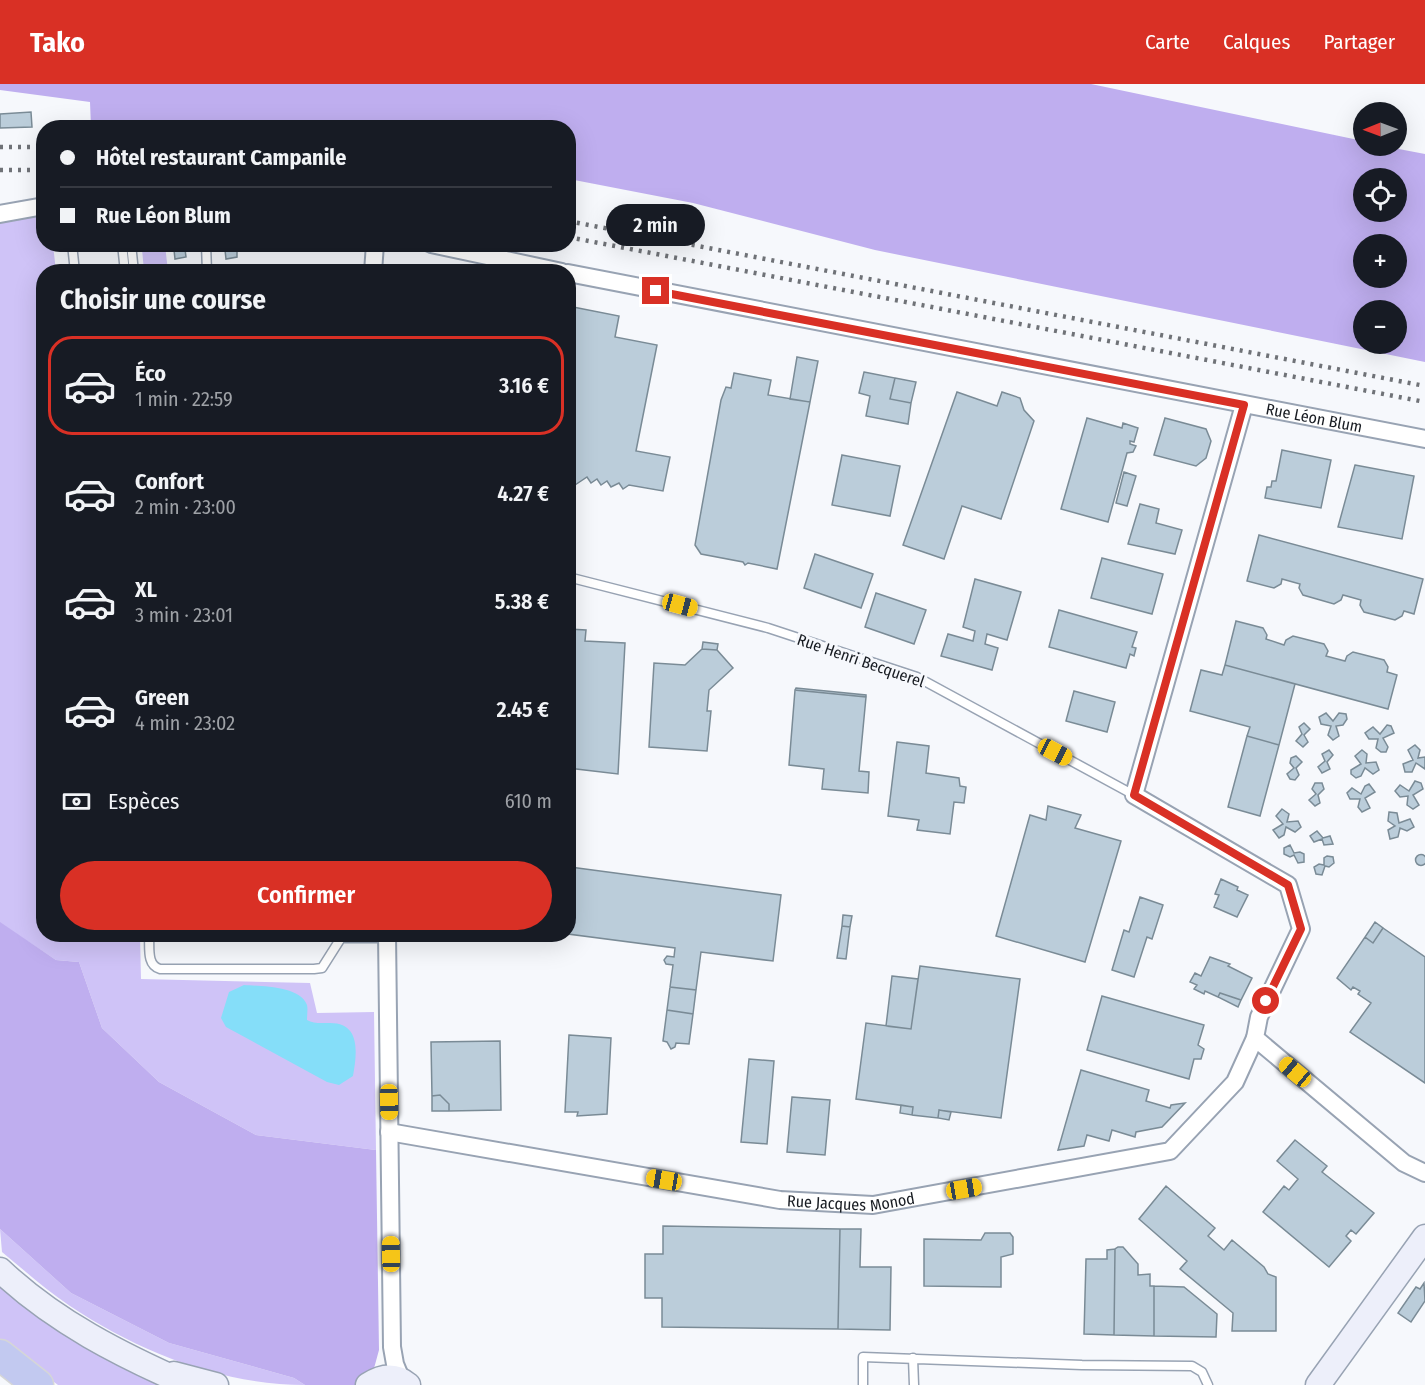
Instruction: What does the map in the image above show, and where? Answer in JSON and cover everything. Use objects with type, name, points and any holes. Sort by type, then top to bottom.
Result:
[{"type":"highway","points":[[0,1354],[38,1385]]},
{"type":"main road","points":[[1318,1385],[1425,1237]]},
{"type":"main road","points":[[0,1270],[76,1329],[189,1385]]},
{"type":"main road","points":[[149,1367],[216,1385]]},
{"type":"main road","points":[[373,1382],[391,1377],[405,1383]]},
{"type":"street","points":[[0,214],[36,207]]},
{"type":"street","points":[[468,252],[525,264]]},
{"type":"street","name":"Rue Léon Blum","points":[[576,275],[1425,439]]},
{"type":"street","points":[[1134,795],[1244,405]]},
{"type":"street","name":"Rue Jacques Monod","points":[[389,1132],[780,1200],[873,1205],[1170,1151],[1235,1082],[1255,1038],[1259,1017],[1301,929],[1288,885],[1134,795]]},
{"type":"street","points":[[387,942],[392,1347],[395,1364],[405,1383]]},
{"type":"street","points":[[1255,1038],[1404,1163],[1425,1173]]},
{"type":"street","points":[[373,1382],[392,1347]]},
{"type":"lane","name":"Rue Henri Becquerel","points":[[576,579],[768,628],[917,677],[1134,795]]},
{"type":"lane","points":[[149,942],[150,962],[154,968],[160,969],[314,969],[322,968],[340,942]]},
{"type":"lane","points":[[863,1385],[863,1357],[1082,1365],[1192,1366],[1202,1372],[1208,1385]]},
{"type":"lane","points":[[913,1358],[914,1385]]},
{"type":"shaded area","points":[[0,84],[1091,84],[1353,139],[1353,156],[1407,156],[1407,151],[1425,154],[1425,362],[1386,354],[1407,354],[1407,300],[1353,300],[1353,347],[875,250],[693,203],[576,180],[576,120],[91,120],[90,102],[0,90]]},
{"type":"shaded area","points":[[36,215],[36,252],[54,252],[55,264],[36,264],[36,942],[140,942],[141,979],[310,983],[317,1013],[374,1012],[376,1150],[256,1135],[159,1082],[102,1028],[79,962],[56,960],[0,923],[0,223]]},
{"type":"shaded area","points":[[142,252],[166,252],[167,264],[143,264]]},
{"type":"shaded area","points":[[0,922],[56,960],[79,962],[102,1028],[159,1082],[256,1135],[376,1150],[379,1350],[373,1372],[358,1385],[305,1385],[294,1378],[169,1343],[71,1293],[0,1229]]},
{"type":"shaded area","points":[[0,1229],[71,1293],[169,1343],[294,1378],[305,1385],[243,1379],[212,1372],[182,1363],[124,1338],[61,1300],[2,1252]]},
{"type":"shaded area","points":[[0,1282],[166,1385],[58,1385],[0,1341]]},
{"type":"water","points":[[244,985],[279,988],[297,994],[307,1005],[307,1020],[315,1023],[340,1024],[347,1028],[355,1041],[356,1049],[353,1076],[339,1085],[327,1082],[226,1027],[221,1018],[229,992]]},
{"type":"building","points":[[31,112],[32,127],[0,128],[0,114]]},
{"type":"building","points":[[174,252],[185,252],[186,257],[175,259]]},
{"type":"building","points":[[225,252],[237,252],[237,257],[226,259]]},
{"type":"building","points":[[576,308],[619,316],[615,337],[657,345],[636,451],[670,457],[663,491],[629,485],[623,489],[619,483],[611,487],[607,481],[601,485],[597,479],[591,483],[587,477],[576,484]]},
{"type":"building","points":[[797,357],[818,361],[810,402],[790,399]]},
{"type":"building","points":[[864,372],[895,378],[890,399],[911,403],[908,424],[866,416],[870,396],[859,393]]},
{"type":"building","points":[[734,373],[771,380],[768,395],[810,402],[777,569],[748,563],[745,565],[743,562],[701,554],[695,545],[721,400],[726,387],[731,388]]},
{"type":"building","points":[[895,378],[916,382],[911,403],[890,399]]},
{"type":"building","points":[[957,392],[997,406],[1002,392],[1020,398],[1024,410],[1034,421],[1001,519],[962,506],[944,559],[903,545]]},
{"type":"building","points":[[1087,418],[1122,428],[1123,423],[1138,428],[1134,442],[1130,441],[1130,444],[1136,446],[1133,452],[1127,453],[1108,522],[1061,509]]},
{"type":"building","points":[[1165,418],[1206,429],[1211,441],[1206,458],[1196,466],[1154,455]]},
{"type":"building","points":[[1282,450],[1331,460],[1321,508],[1265,498],[1267,487],[1271,487],[1272,481],[1276,481]]},
{"type":"building","points":[[842,455],[900,466],[890,516],[832,505]]},
{"type":"building","points":[[1355,465],[1414,476],[1402,539],[1338,527]]},
{"type":"building","points":[[1124,472],[1136,476],[1127,506],[1116,503]]},
{"type":"building","points":[[1140,504],[1159,509],[1156,523],[1182,530],[1175,554],[1128,544]]},
{"type":"building","points":[[1259,535],[1423,579],[1414,614],[1404,611],[1402,616],[1395,620],[1364,612],[1360,605],[1361,600],[1343,595],[1341,600],[1334,604],[1303,595],[1299,588],[1300,584],[1282,579],[1281,584],[1274,588],[1247,581]]},
{"type":"building","points":[[815,554],[873,574],[861,608],[804,588]]},
{"type":"building","points":[[1102,558],[1163,574],[1152,614],[1091,598]]},
{"type":"building","points":[[975,579],[1021,592],[1007,640],[987,634],[985,644],[998,648],[992,670],[941,656],[948,634],[973,641],[975,631],[963,627]]},
{"type":"building","points":[[876,593],[926,610],[914,644],[865,627]]},
{"type":"building","points":[[1059,610],[1137,632],[1132,647],[1136,648],[1134,656],[1130,654],[1126,668],[1049,647]]},
{"type":"building","points":[[1236,621],[1263,628],[1267,635],[1266,639],[1284,645],[1286,640],[1293,636],[1324,644],[1328,651],[1326,656],[1345,661],[1347,656],[1353,652],[1384,660],[1388,667],[1387,672],[1397,675],[1388,709],[1225,665]]},
{"type":"building","points":[[576,629],[586,630],[585,641],[625,643],[618,774],[576,769]]},
{"type":"building","points":[[703,642],[718,644],[717,650],[702,649]]},
{"type":"building","points":[[702,649],[717,650],[733,668],[709,690],[707,711],[711,711],[707,751],[649,747],[654,663],[685,665]]},
{"type":"building","points":[[1225,665],[1295,684],[1279,745],[1247,736],[1250,727],[1190,711],[1201,670],[1222,675]]},
{"type":"building","points":[[796,688],[866,695],[866,697],[795,690]]},
{"type":"building","points":[[795,690],[866,697],[859,771],[869,772],[868,793],[822,789],[824,769],[789,765]]},
{"type":"building","points":[[1074,691],[1115,702],[1107,732],[1066,721]]},
{"type":"building","points":[[1326,713],[1333,721],[1339,713],[1346,714],[1347,719],[1343,725],[1336,726],[1339,736],[1333,740],[1328,735],[1331,726],[1321,724],[1319,717]]},
{"type":"building","points":[[1304,723],[1310,729],[1304,735],[1308,742],[1303,747],[1296,741],[1302,734],[1299,727]]},
{"type":"building","points":[[1387,725],[1391,726],[1394,733],[1383,738],[1388,747],[1386,752],[1381,752],[1376,748],[1378,739],[1369,739],[1365,733],[1373,727],[1380,734]]},
{"type":"building","points":[[1247,736],[1279,745],[1260,816],[1228,807]]},
{"type":"building","points":[[897,742],[929,746],[926,773],[959,778],[960,786],[966,787],[964,803],[954,802],[950,834],[917,830],[919,820],[888,816]]},
{"type":"building","points":[[1415,745],[1420,750],[1418,758],[1425,757],[1425,769],[1416,763],[1412,772],[1405,772],[1403,764],[1413,760],[1408,750]]},
{"type":"building","points":[[1329,750],[1333,755],[1327,762],[1330,769],[1322,773],[1318,767],[1325,761],[1322,754]]},
{"type":"building","points":[[1362,750],[1367,754],[1366,763],[1376,762],[1379,770],[1373,774],[1365,768],[1361,776],[1356,778],[1351,774],[1351,770],[1361,764],[1355,756]]},
{"type":"building","points":[[1296,756],[1302,762],[1296,768],[1299,775],[1295,780],[1290,779],[1287,774],[1294,768],[1290,763],[1291,758]]},
{"type":"building","points":[[1415,781],[1421,783],[1423,789],[1413,795],[1419,805],[1413,809],[1407,805],[1408,796],[1400,797],[1395,791],[1400,785],[1409,791]]},
{"type":"building","points":[[1315,783],[1322,783],[1324,789],[1318,795],[1320,803],[1315,806],[1309,800],[1316,794],[1312,789]]},
{"type":"building","points":[[1369,784],[1375,792],[1365,798],[1370,808],[1362,812],[1358,807],[1360,799],[1350,799],[1347,793],[1352,788],[1361,794],[1365,786]]},
{"type":"building","points":[[1048,806],[1081,815],[1075,828],[1121,841],[1085,962],[996,936],[1030,815],[1046,820]]},
{"type":"building","points":[[1282,809],[1289,814],[1287,822],[1298,821],[1301,827],[1295,832],[1286,827],[1284,835],[1279,838],[1273,830],[1283,824],[1276,816]]},
{"type":"building","points":[[1389,812],[1397,813],[1399,823],[1410,819],[1414,827],[1407,831],[1400,828],[1398,837],[1390,839],[1388,830],[1395,826],[1388,821]]},
{"type":"building","points":[[1317,831],[1323,838],[1330,836],[1333,844],[1324,845],[1322,839],[1314,842],[1310,836]]},
{"type":"building","points":[[1290,845],[1294,853],[1304,854],[1304,862],[1298,863],[1294,855],[1290,857],[1284,854],[1284,848]]},
{"type":"building","points":[[1421,855],[1425,856],[1425,864],[1421,865],[1417,864],[1416,860],[1417,856]]},
{"type":"building","points":[[1333,857],[1334,863],[1329,867],[1325,866],[1322,875],[1316,874],[1314,867],[1319,864],[1324,865],[1324,858]]},
{"type":"building","points":[[576,868],[781,895],[773,961],[701,952],[696,990],[670,987],[673,965],[666,964],[664,960],[667,956],[674,957],[675,948],[576,935]]},
{"type":"building","points":[[1221,879],[1248,895],[1237,917],[1214,907],[1219,895],[1215,894]]},
{"type":"building","points":[[1140,897],[1163,905],[1152,939],[1147,937],[1134,977],[1112,970],[1124,930],[1129,932]]},
{"type":"building","points":[[843,915],[852,916],[850,927],[842,926]]},
{"type":"building","points":[[1375,922],[1383,928],[1373,943],[1365,937]]},
{"type":"building","points":[[842,926],[850,927],[846,959],[837,958]]},
{"type":"building","points":[[1383,928],[1425,957],[1425,1083],[1350,1032],[1371,1003],[1358,994],[1360,991],[1353,987],[1351,990],[1337,978],[1365,937],[1373,943]]},
{"type":"building","points":[[1210,957],[1230,964],[1228,966],[1252,978],[1241,1000],[1220,993],[1218,997],[1205,991],[1204,994],[1194,989],[1197,985],[1190,982],[1195,973],[1201,976]]},
{"type":"building","points":[[920,966],[1020,979],[1001,1118],[939,1110],[938,1118],[912,1115],[913,1107],[856,1099],[866,1023],[911,1029]]},
{"type":"building","points":[[892,976],[918,979],[911,1029],[886,1026]]},
{"type":"building","points":[[670,987],[696,990],[693,1014],[667,1010]]},
{"type":"building","points":[[1220,993],[1241,1000],[1238,1007],[1218,997]]},
{"type":"building","points":[[1102,996],[1204,1025],[1198,1045],[1204,1049],[1201,1059],[1194,1059],[1189,1079],[1087,1050]]},
{"type":"building","points":[[667,1010],[693,1014],[689,1044],[676,1043],[671,1049],[667,1042],[663,1041]]},
{"type":"building","points":[[569,1035],[611,1038],[607,1114],[577,1116],[578,1112],[565,1112]]},
{"type":"building","points":[[500,1041],[501,1110],[449,1111],[449,1104],[440,1095],[432,1096],[431,1042]]},
{"type":"building","points":[[749,1059],[774,1061],[767,1144],[741,1142]]},
{"type":"building","points":[[1081,1070],[1149,1090],[1146,1101],[1170,1108],[1171,1105],[1185,1103],[1162,1127],[1136,1132],[1135,1137],[1112,1130],[1109,1141],[1087,1135],[1084,1146],[1058,1150]]},
{"type":"building","points":[[440,1095],[449,1104],[449,1111],[432,1111],[432,1096]]},
{"type":"building","points":[[792,1097],[830,1100],[825,1155],[787,1152]]},
{"type":"building","points":[[901,1105],[913,1107],[912,1115],[900,1113]]},
{"type":"building","points":[[939,1110],[951,1112],[949,1120],[938,1118]]},
{"type":"building","points":[[1295,1140],[1327,1166],[1322,1172],[1374,1213],[1356,1234],[1351,1230],[1346,1236],[1351,1241],[1329,1267],[1263,1212],[1284,1186],[1289,1190],[1298,1179],[1277,1161]]},
{"type":"building","points":[[1166,1186],[1215,1228],[1208,1236],[1224,1250],[1232,1240],[1264,1267],[1268,1274],[1276,1277],[1276,1331],[1232,1331],[1233,1313],[1180,1269],[1187,1261],[1139,1219]]},
{"type":"building","points":[[663,1226],[840,1229],[838,1329],[662,1327],[662,1298],[645,1298],[645,1254],[663,1254]]},
{"type":"building","points":[[840,1229],[861,1229],[860,1267],[891,1267],[890,1330],[838,1329]]},
{"type":"building","points":[[985,1233],[1010,1233],[1013,1237],[1013,1254],[1001,1257],[1001,1287],[924,1286],[924,1239],[981,1240]]},
{"type":"building","points":[[1123,1247],[1138,1264],[1138,1275],[1150,1274],[1150,1286],[1154,1286],[1154,1336],[1114,1335],[1115,1249]]},
{"type":"building","points":[[1115,1249],[1114,1335],[1084,1334],[1086,1259],[1107,1259],[1107,1250]]},
{"type":"building","points":[[1424,1283],[1425,1301],[1411,1322],[1398,1313],[1416,1287],[1420,1289]]},
{"type":"building","points":[[1154,1286],[1184,1287],[1217,1314],[1216,1337],[1154,1336]]},
{"type":"railway","points":[[0,147],[36,147]]},
{"type":"railway","points":[[0,170],[36,170]]},
{"type":"railway","points":[[576,223],[1425,386]]},
{"type":"railway","points":[[576,239],[1425,402]]},
{"type":"route","points":[[656,291],[1244,405],[1134,795],[1288,885],[1301,929],[1266,1001]]}]
